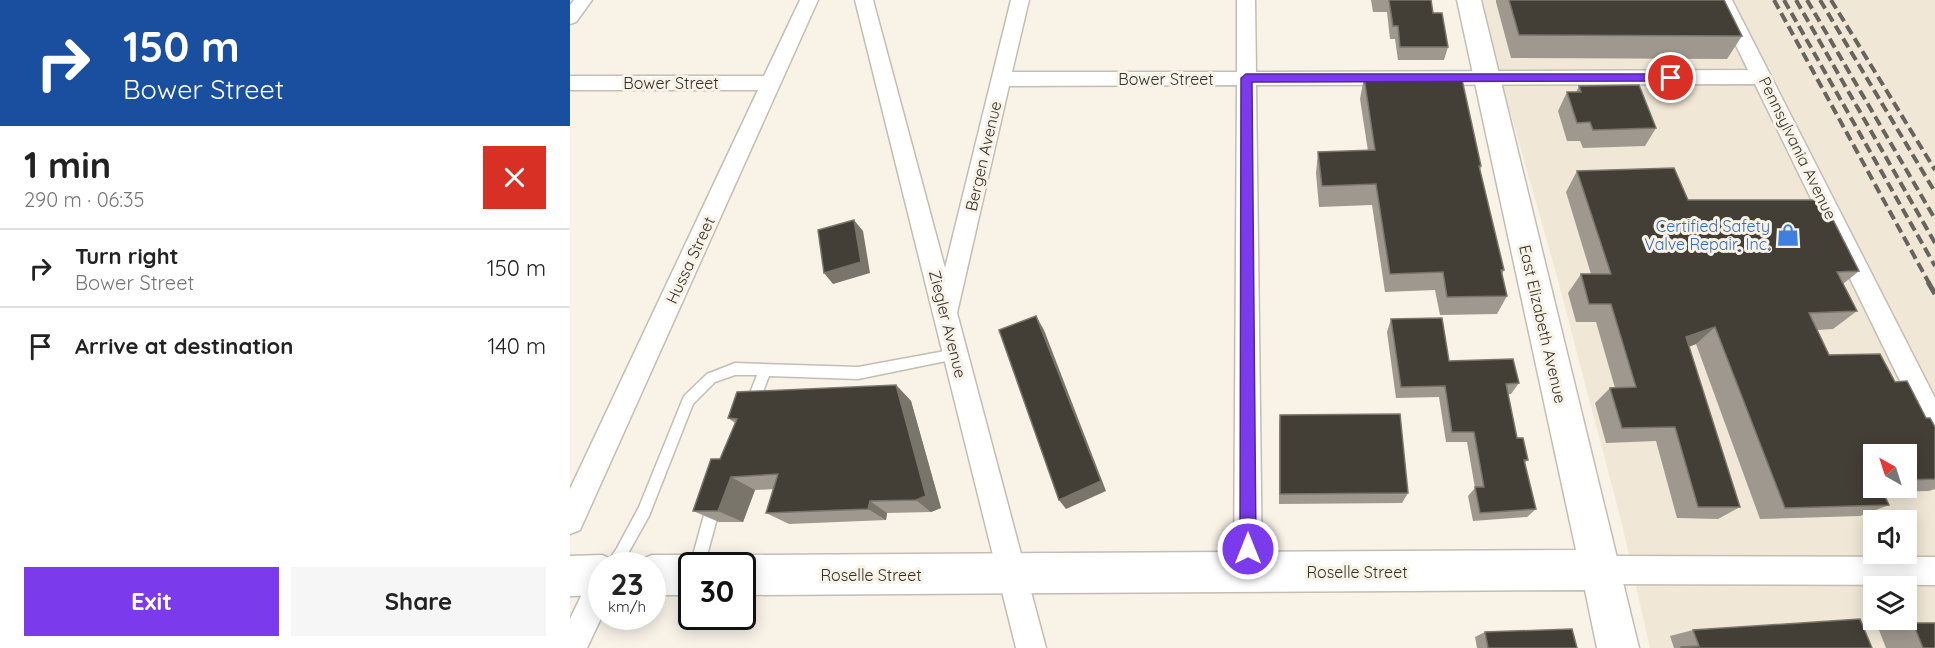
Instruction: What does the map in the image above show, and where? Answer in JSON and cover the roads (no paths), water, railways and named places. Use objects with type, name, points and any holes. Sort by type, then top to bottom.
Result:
[{"type":"street","points":[[570,18],[583,0]]},
{"type":"street","name":"Hussa Street","points":[[570,520],[809,0]]},
{"type":"street","name":"Ziegler Avenue","points":[[864,0],[946,313],[1010,574],[1031,648]]},
{"type":"street","name":"Bergen Avenue","points":[[946,313],[1020,0]]},
{"type":"street","points":[[1246,0],[1248,572]]},
{"type":"street","name":"East Elizabeth Avenue","points":[[1469,0],[1618,648]]},
{"type":"street","name":"Pennsylvania Avenue","points":[[1724,0],[1935,425]]},
{"type":"street","name":"Bower Street","points":[[1001,79],[1762,77]]},
{"type":"street","name":"Bower Street","points":[[570,83],[771,82]]},
{"type":"street","name":"Roselle Street","points":[[756,575],[1600,570],[1935,571]]},
{"type":"street","points":[[570,576],[588,575]]},
{"type":"street","points":[[572,648],[588,613]]},
{"type":"lane","points":[[623,552],[644,511],[688,400],[711,378],[735,369],[858,373],[956,354]]},
{"type":"lane","points":[[744,424],[765,371]]},
{"type":"lane","points":[[701,552],[720,489]]},
{"type":"railway","points":[[1774,0],[1929,283]]},
{"type":"railway","points":[[1784,0],[1935,266]]},
{"type":"railway","points":[[1796,0],[1935,243]]},
{"type":"railway","points":[[1807,0],[1935,219]]},
{"type":"railway","points":[[1820,0],[1935,192]]},
{"type":"railway","points":[[1831,0],[1935,170]]},
{"type":"railway","points":[[1928,282],[1935,294]]},
{"type":"place","name":"Certified Safety Valve Repair, Inc.","points":[[1788,235]]}]
